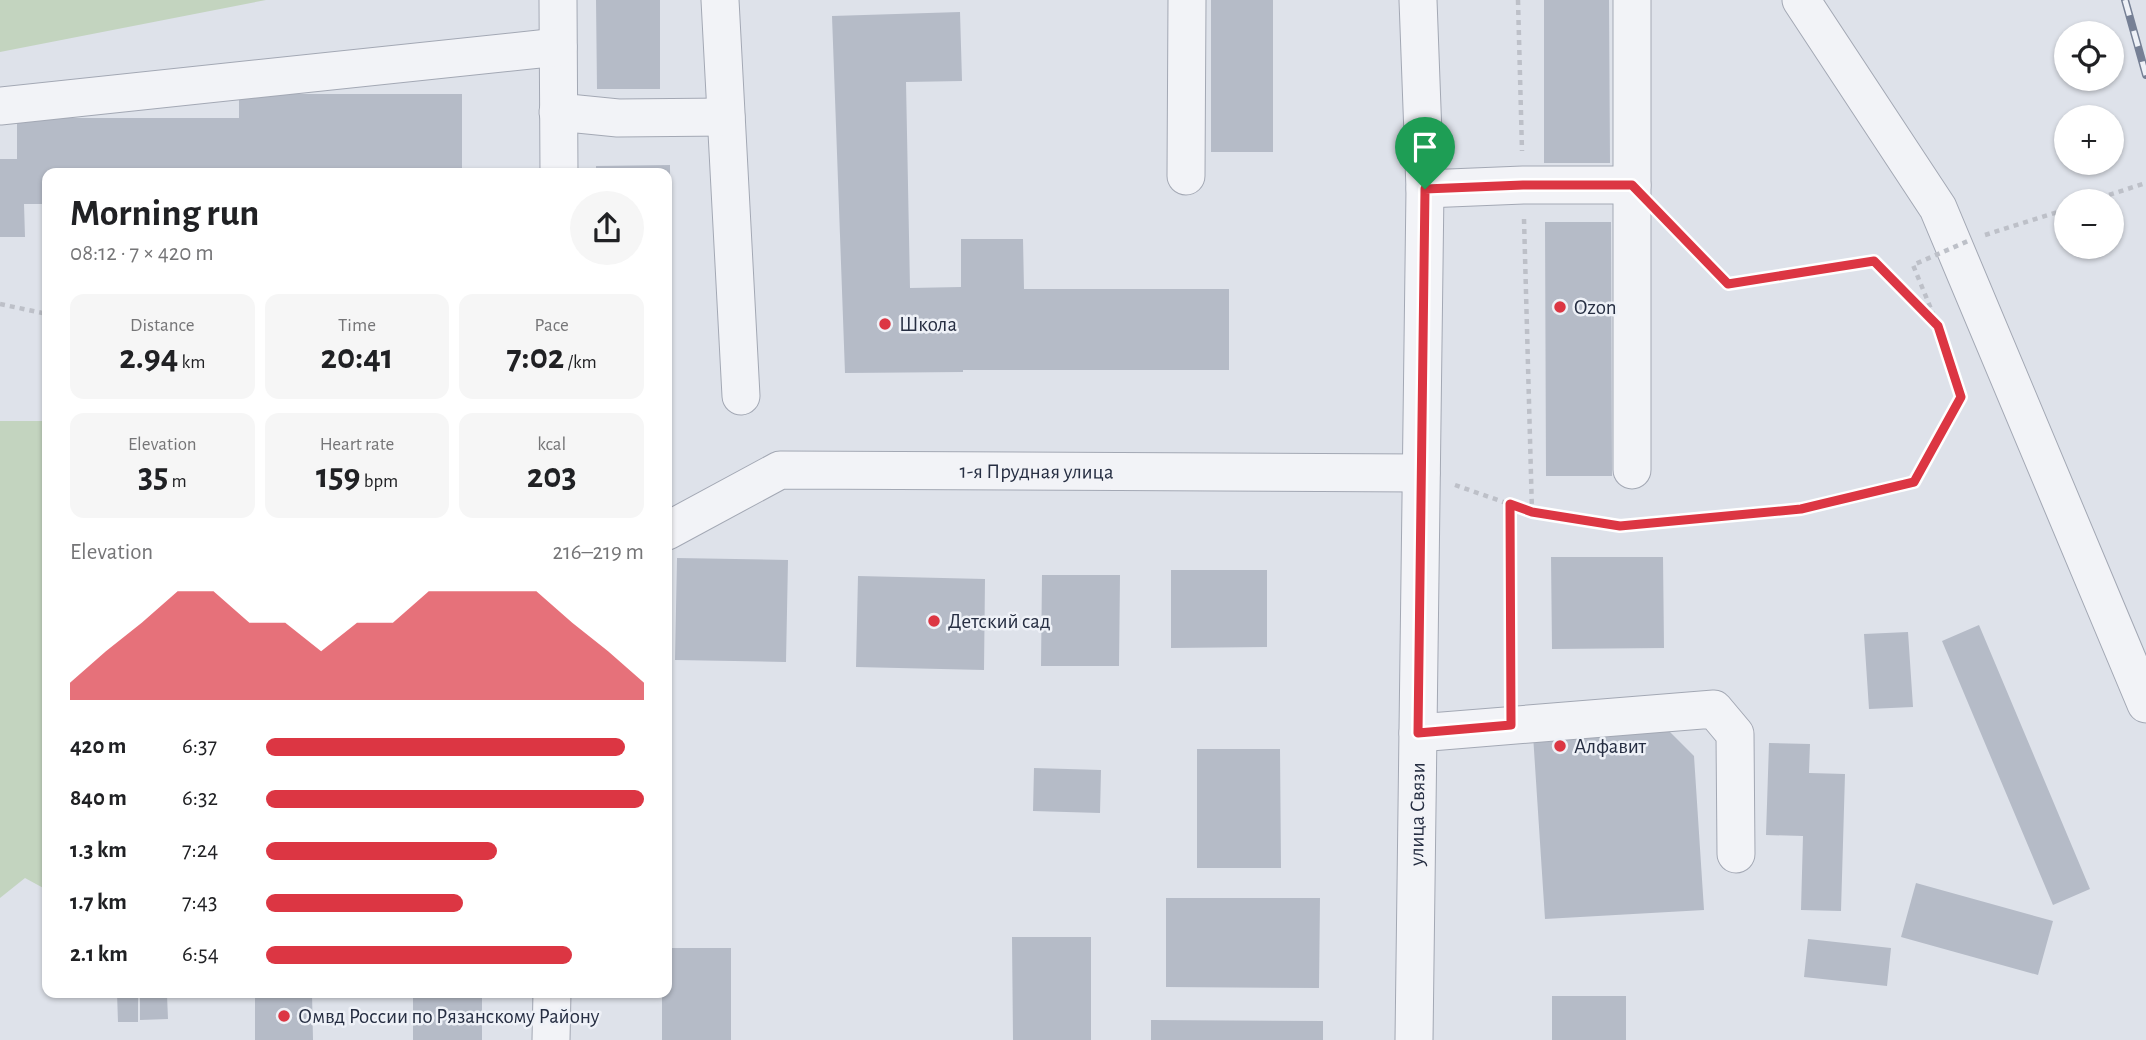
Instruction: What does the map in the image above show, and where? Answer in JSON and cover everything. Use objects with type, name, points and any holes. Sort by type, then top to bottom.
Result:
[{"type":"street","points":[[558,0],[559,168]]},
{"type":"street","points":[[720,0],[741,396]]},
{"type":"street","points":[[1186,0],[1186,176]]},
{"type":"street","name":"улица Связи","points":[[1414,1040],[1425,189],[1418,0]]},
{"type":"street","points":[[1632,0],[1632,470]]},
{"type":"street","points":[[1801,0],[1938,208],[2146,704]]},
{"type":"street","points":[[0,106],[558,47]]},
{"type":"street","points":[[558,112],[618,118],[726,117]]},
{"type":"street","points":[[1425,189],[1523,185],[1632,185]]},
{"type":"street","name":"1-я Прудная улица","points":[[672,528],[780,470],[1422,473]]},
{"type":"street","points":[[1418,733],[1714,709],[1735,734],[1736,853]]},
{"type":"street","points":[[551,1040],[552,998]]},
{"type":"path","points":[[1518,0],[1532,512]]},
{"type":"path","points":[[2124,190],[2146,183]]},
{"type":"path","points":[[1632,185],[1728,284],[1874,261],[1938,326]]},
{"type":"path","points":[[1422,473],[1532,512],[1620,526],[1801,509],[1914,482],[1961,397],[1938,326],[1913,265],[1968,241],[2054,213]]},
{"type":"path","points":[[0,304],[42,313]]},
{"type":"path","points":[[1510,504],[1511,725]]},
{"type":"green space","points":[[0,0],[266,0],[0,52]]},
{"type":"green space","points":[[0,421],[42,421],[42,887],[25,878],[0,898]]},
{"type":"building","points":[[596,0],[660,0],[660,89],[597,89]]},
{"type":"building","points":[[1211,0],[1273,0],[1273,152],[1211,152]]},
{"type":"building","points":[[1544,0],[1609,0],[1610,163],[1544,163]]},
{"type":"building","points":[[960,12],[962,81],[906,82],[910,288],[961,287],[961,239],[1023,239],[1024,289],[1229,289],[1229,370],[845,373],[832,16]]},
{"type":"building","points":[[239,94],[462,94],[462,168],[42,168],[42,204],[24,204],[25,237],[0,237],[0,159],[17,159],[17,118],[239,118]]},
{"type":"building","points":[[670,165],[670,168],[596,168]]},
{"type":"building","points":[[1545,222],[1611,222],[1612,476],[1546,476]]},
{"type":"building","points":[[1551,557],[1663,557],[1664,648],[1552,649]]},
{"type":"building","points":[[677,558],[788,560],[786,662],[675,660]]},
{"type":"building","points":[[1171,570],[1267,570],[1267,647],[1171,648]]},
{"type":"building","points":[[1042,575],[1120,575],[1119,666],[1041,666]]},
{"type":"building","points":[[858,576],[985,579],[984,670],[856,667]]},
{"type":"building","points":[[1979,625],[2090,889],[2053,905],[1942,641]]},
{"type":"building","points":[[1908,632],[1913,707],[1869,709],[1864,634]]},
{"type":"building","points":[[1664,726],[1694,756],[1704,910],[1545,919],[1533,735]]},
{"type":"building","points":[[1769,743],[1810,744],[1809,773],[1845,774],[1841,911],[1801,910],[1803,836],[1766,835]]},
{"type":"building","points":[[1197,749],[1280,749],[1281,868],[1197,868]]},
{"type":"building","points":[[1034,768],[1101,770],[1100,813],[1033,811]]},
{"type":"building","points":[[1916,883],[2053,921],[2038,975],[1901,937]]},
{"type":"building","points":[[1166,898],[1320,898],[1319,988],[1166,987]]},
{"type":"building","points":[[1012,937],[1091,937],[1091,1040],[1013,1040]]},
{"type":"building","points":[[1808,939],[1891,948],[1887,986],[1804,977]]},
{"type":"building","points":[[672,948],[731,948],[731,1040],[662,1040],[662,998],[672,998]]},
{"type":"building","points":[[1552,996],[1626,996],[1626,1040],[1552,1040]]},
{"type":"building","points":[[117,998],[138,998],[138,1022],[118,1022]]},
{"type":"building","points":[[140,998],[167,998],[168,1019],[140,1020]]},
{"type":"building","name":"Омвд России по Рязанскому Району","points":[[255,998],[312,998],[313,1040],[255,1040]]},
{"type":"building","points":[[413,998],[482,998],[482,1040],[413,1040]]},
{"type":"building","points":[[1151,1020],[1323,1021],[1323,1040],[1151,1040]]},
{"type":"railway","points":[[2125,0],[2146,75]]},
{"type":"place","name":"Ozon","points":[[1560,307]]},
{"type":"place","name":"Школа","points":[[885,324]]},
{"type":"place","name":"Детский сад","points":[[934,621]]},
{"type":"place","name":"Алфавит","points":[[1560,746]]},
{"type":"place","name":"Омвд России по Рязанскому Району","points":[[284,1016]]},
{"type":"route","points":[[1523,185],[1632,185],[1728,284],[1874,261],[1938,326],[1961,397],[1914,482],[1801,509],[1620,526],[1532,512],[1510,504],[1511,725],[1418,733],[1425,189],[1523,185]]}]
